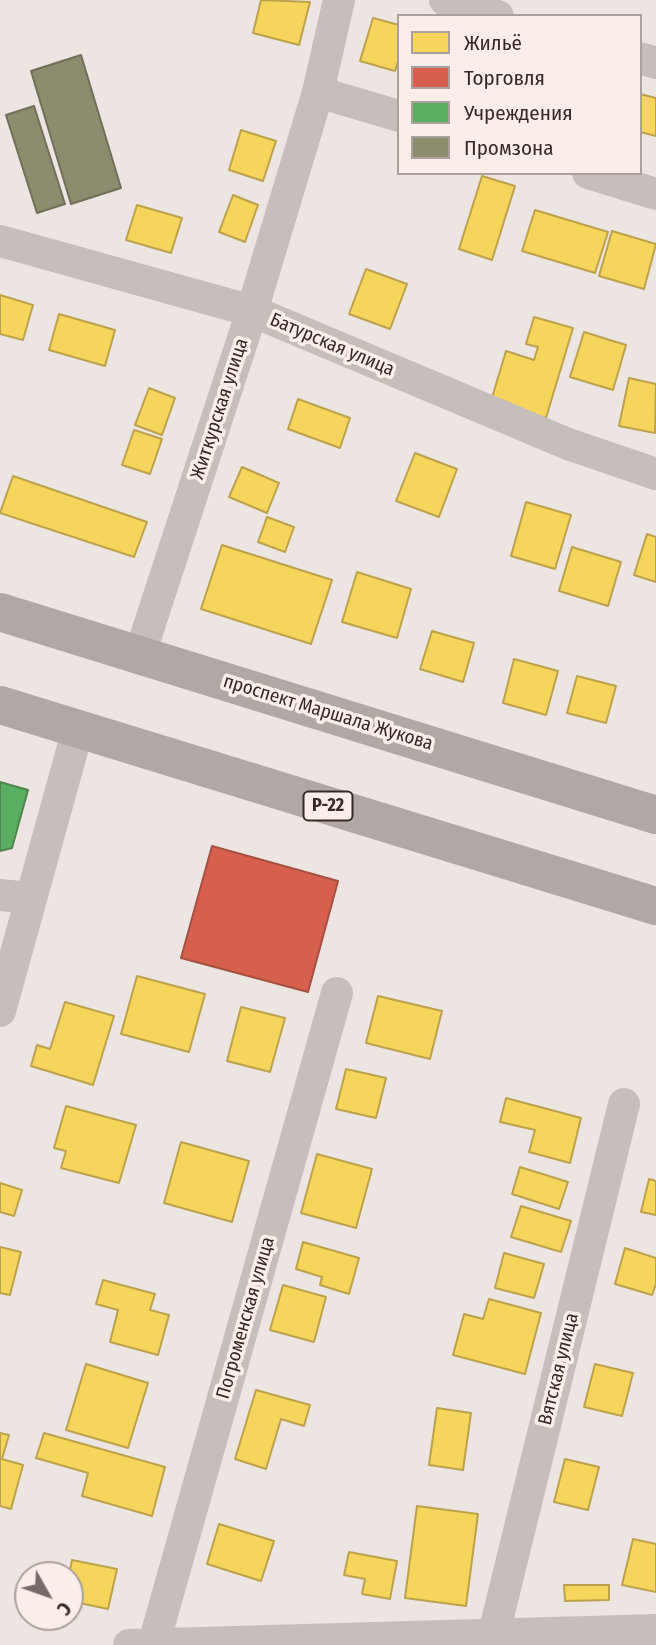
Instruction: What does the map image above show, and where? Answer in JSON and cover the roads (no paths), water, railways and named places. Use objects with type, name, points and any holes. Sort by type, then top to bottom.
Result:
[{"type":"highway","name":"проспект Маршала Жукова","points":[[0,612],[656,815]]},
{"type":"highway","name":"Р-22","points":[[0,705],[656,906]]},
{"type":"street","name":"Житкурская улица","points":[[140,654],[252,311],[318,92],[339,0]]},
{"type":"street","points":[[445,0],[491,14]]},
{"type":"street","points":[[318,92],[397,115]]},
{"type":"street","points":[[594,175],[656,194]]},
{"type":"street","name":"Батурская улица","points":[[0,241],[252,311],[568,444],[656,474]]},
{"type":"street","points":[[0,1011],[78,729]]},
{"type":"street","points":[[0,895],[32,898]]},
{"type":"street","name":"Погроменская улица","points":[[142,1644],[337,993]]},
{"type":"street","name":"Вятская улица","points":[[494,1633],[624,1104]]},
{"type":"street","points":[[142,1644],[656,1630]]}]
